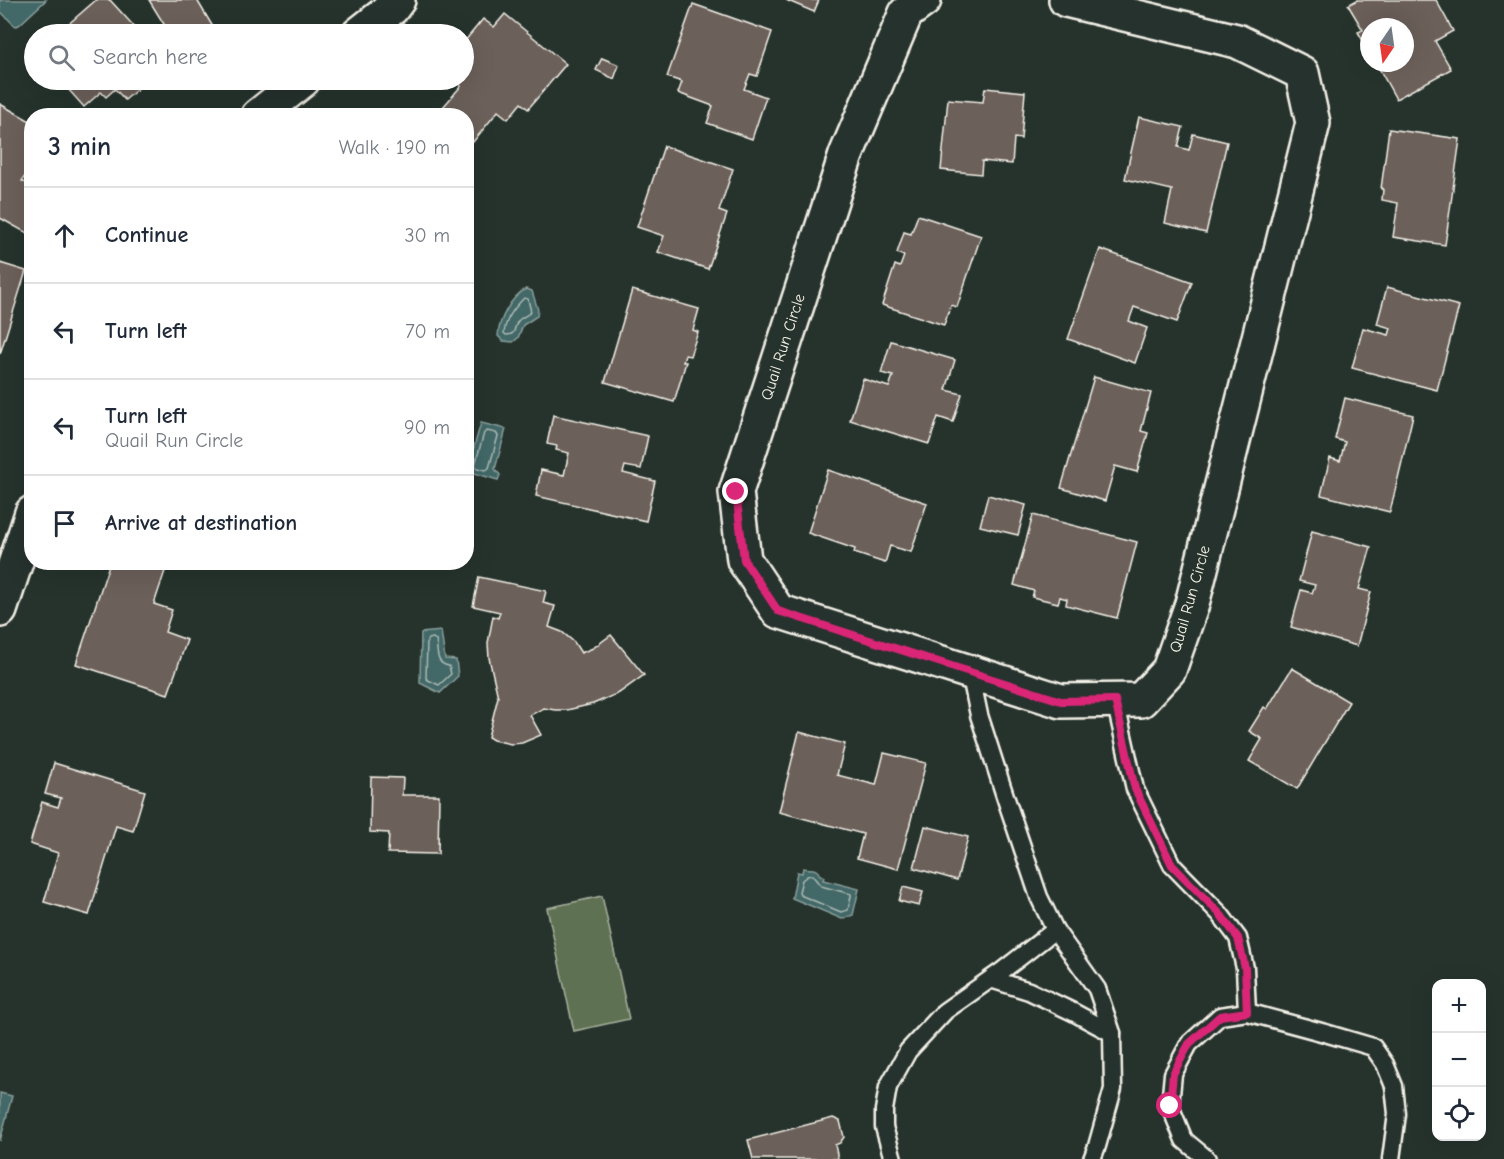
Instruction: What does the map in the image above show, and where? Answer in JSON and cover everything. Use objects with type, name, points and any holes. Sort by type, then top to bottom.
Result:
[{"type":"street","points":[[372,24],[392,8],[398,0]]},
{"type":"street","name":"Quail Run Circle","points":[[924,0],[906,13],[846,155],[736,492],[744,560],[778,611],[1061,701],[1141,700],[1169,670],[1192,604],[1314,123],[1302,73],[1238,41],[1066,0]]},
{"type":"street","points":[[268,108],[290,90]]},
{"type":"street","points":[[0,610],[24,537]]},
{"type":"lane","points":[[970,672],[979,715],[1040,897],[1055,930],[1097,989],[1112,1033],[1113,1089],[1092,1159]]},
{"type":"lane","points":[[1115,700],[1135,789],[1172,865],[1220,914],[1238,938],[1245,968],[1247,1012]]},
{"type":"lane","points":[[893,1159],[885,1127],[884,1110],[888,1088],[908,1051],[945,1011],[1055,930]]},
{"type":"lane","points":[[991,979],[1029,991],[1112,1033]]},
{"type":"lane","points":[[1207,1159],[1184,1140],[1170,1106],[1173,1074],[1189,1044],[1220,1016],[1247,1012],[1373,1047],[1385,1064],[1394,1086],[1397,1114],[1391,1159]]},
{"type":"green space","points":[[602,896],[629,1019],[574,1031],[547,908]]},
{"type":"water","points":[[0,0],[46,0],[16,26],[0,11]]},
{"type":"water","points":[[526,289],[532,291],[538,310],[537,316],[523,325],[518,338],[513,342],[503,341],[498,336],[503,316],[515,297]]},
{"type":"water","points":[[481,423],[506,429],[495,469],[500,475],[498,480],[474,473],[474,447]]},
{"type":"water","points":[[441,631],[445,659],[456,660],[458,676],[440,693],[420,683],[421,633]]},
{"type":"water","points":[[803,868],[817,870],[824,877],[823,880],[859,889],[853,915],[842,919],[792,898],[797,872],[802,873]]},
{"type":"water","points":[[0,1093],[12,1096],[0,1141]]},
{"type":"building","points":[[96,0],[110,0],[132,24],[68,24]]},
{"type":"building","points":[[149,0],[197,0],[211,24],[164,24]]},
{"type":"building","points":[[786,0],[819,0],[814,12]]},
{"type":"building","points":[[1357,0],[1436,0],[1453,31],[1435,41],[1451,69],[1396,99],[1381,72],[1414,72],[1414,18],[1360,18],[1360,25],[1348,5]]},
{"type":"building","points":[[693,4],[772,32],[757,76],[750,74],[744,89],[766,97],[752,139],[707,123],[713,106],[678,93],[682,82],[667,77]]},
{"type":"building","points":[[505,14],[566,64],[528,109],[521,103],[508,119],[498,111],[474,141],[474,108],[442,108],[458,90],[474,90],[474,30],[483,19],[494,27]]},
{"type":"building","points":[[602,58],[619,65],[614,79],[596,70]]},
{"type":"building","points":[[985,88],[1025,92],[1021,139],[1014,138],[1012,164],[982,161],[981,174],[941,170],[948,99],[983,102]]},
{"type":"building","points":[[69,90],[114,90],[106,97],[101,92],[84,107]]},
{"type":"building","points":[[116,90],[136,90],[125,100]]},
{"type":"building","points":[[0,104],[24,118],[24,178],[22,181],[24,182],[24,232],[0,218]]},
{"type":"building","points":[[1139,117],[1183,127],[1178,147],[1189,150],[1193,134],[1227,142],[1206,233],[1165,223],[1172,190],[1125,179]]},
{"type":"building","points":[[1389,129],[1460,139],[1445,245],[1393,237],[1398,203],[1382,200],[1383,189],[1381,189]]},
{"type":"building","points":[[664,146],[733,169],[719,211],[727,214],[708,269],[658,252],[664,236],[637,227]]},
{"type":"building","points":[[918,215],[981,236],[957,307],[951,305],[944,325],[882,305],[895,265],[900,267],[904,256],[897,253],[904,232],[911,234]]},
{"type":"building","points":[[1100,249],[1192,282],[1177,322],[1134,307],[1129,321],[1147,328],[1135,363],[1068,339]]},
{"type":"building","points":[[0,263],[24,270],[24,277],[0,354]]},
{"type":"building","points":[[1387,287],[1459,306],[1437,390],[1352,368],[1363,328],[1389,335],[1391,328],[1377,324]]},
{"type":"building","points":[[632,290],[699,309],[693,330],[698,332],[690,356],[685,355],[683,362],[686,362],[674,402],[605,382]]},
{"type":"building","points":[[891,341],[955,360],[946,390],[962,394],[953,422],[938,417],[929,444],[850,420],[863,379],[889,387],[893,376],[881,373]]},
{"type":"building","points":[[1094,377],[1151,393],[1141,431],[1148,433],[1137,472],[1115,466],[1105,501],[1061,488]]},
{"type":"building","points":[[1345,398],[1413,415],[1390,512],[1321,495],[1330,458],[1340,461],[1345,442],[1335,439]]},
{"type":"building","points":[[553,415],[648,436],[641,469],[625,466],[623,473],[655,481],[646,521],[536,496],[541,470],[564,475],[569,453],[556,450],[557,446],[547,444]]},
{"type":"building","points":[[828,470],[927,503],[911,552],[890,546],[885,563],[854,553],[855,549],[808,533]]},
{"type":"building","points":[[988,495],[1026,505],[1018,535],[980,526]]},
{"type":"building","points":[[1033,515],[1137,542],[1117,618],[1066,605],[1067,599],[1060,597],[1058,603],[1032,597],[1034,591],[1014,585]]},
{"type":"building","points":[[1312,531],[1371,547],[1359,589],[1371,592],[1357,646],[1291,627],[1301,590],[1312,593],[1315,585],[1299,581]]},
{"type":"building","points":[[107,570],[165,571],[154,604],[172,610],[165,632],[187,640],[168,694],[76,664]]},
{"type":"building","points":[[479,577],[546,591],[543,603],[555,606],[549,627],[562,632],[574,642],[581,653],[593,648],[611,635],[644,675],[619,693],[593,704],[567,710],[544,708],[530,715],[541,735],[522,743],[511,744],[493,740],[488,737],[498,697],[488,643],[493,616],[498,618],[500,612],[473,606]]},
{"type":"building","points":[[1292,668],[1349,702],[1297,789],[1249,761],[1262,739],[1249,731],[1264,707],[1267,709]]},
{"type":"building","points":[[799,732],[845,744],[837,775],[876,785],[884,753],[926,763],[898,869],[857,858],[863,834],[779,812]]},
{"type":"building","points":[[54,763],[145,791],[133,831],[116,826],[89,915],[44,902],[58,853],[30,844],[42,802],[58,807],[61,798],[45,794]]},
{"type":"building","points":[[371,777],[403,778],[402,795],[439,795],[438,854],[388,853],[389,833],[370,832]]},
{"type":"building","points":[[925,826],[968,837],[957,880],[914,868]]},
{"type":"building","points":[[903,887],[923,892],[919,906],[899,901]]},
{"type":"building","points":[[833,1118],[840,1121],[844,1137],[840,1143],[835,1145],[838,1159],[753,1159],[748,1140]]},
{"type":"route","points":[[736,492],[744,560],[778,611],[1061,701],[1115,700],[1135,789],[1172,865],[1220,914],[1238,938],[1245,968],[1247,1012],[1220,1016],[1189,1044],[1173,1074],[1170,1106]]}]
